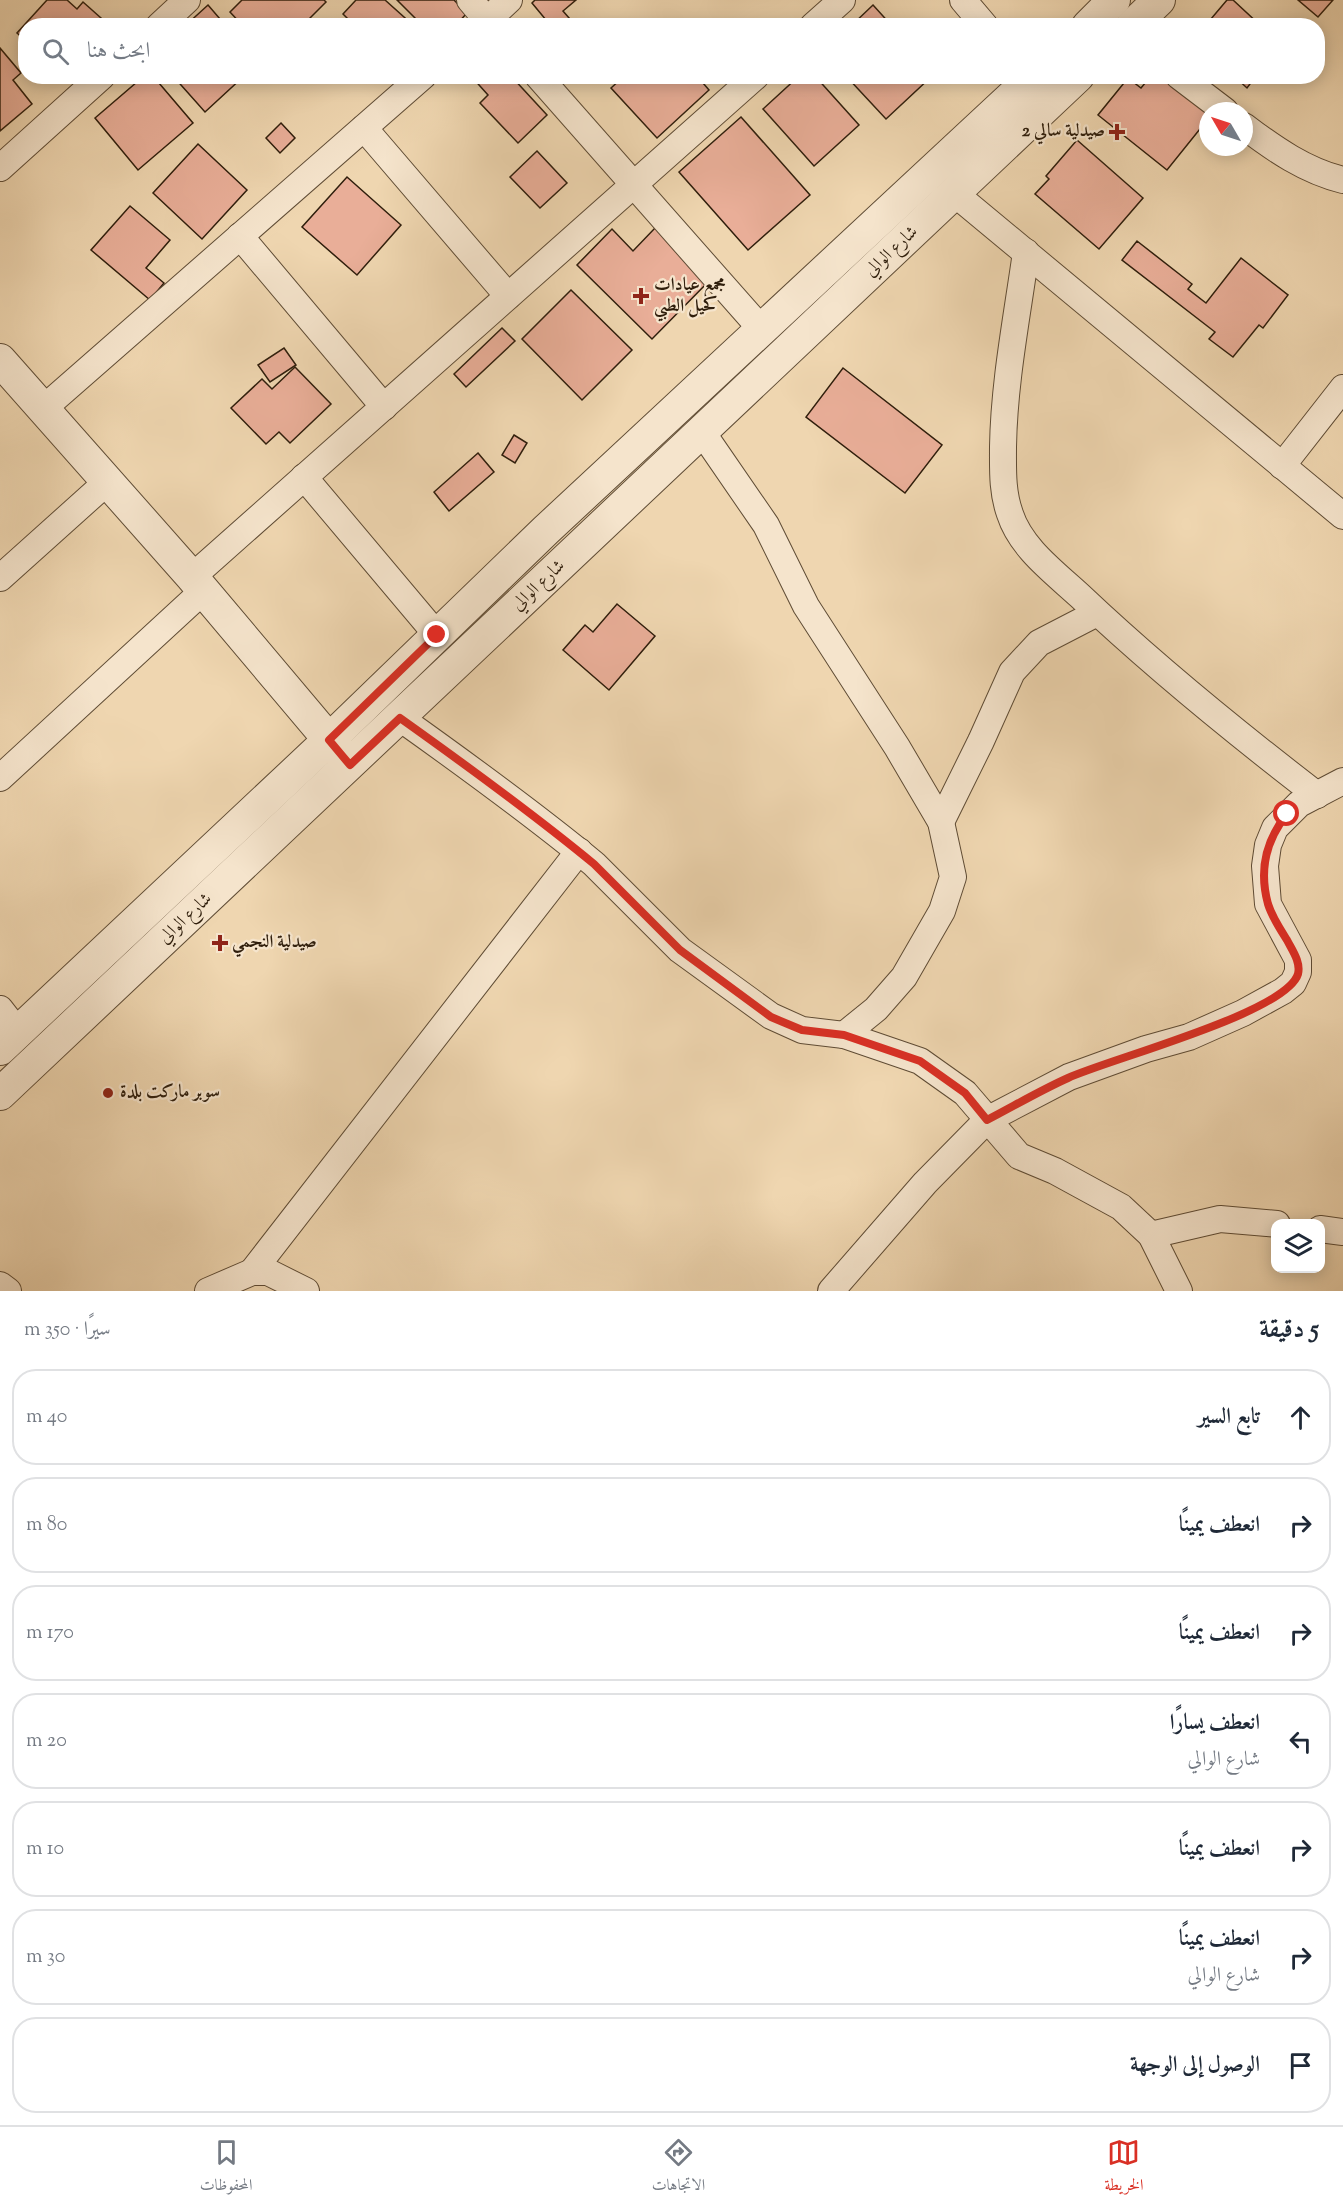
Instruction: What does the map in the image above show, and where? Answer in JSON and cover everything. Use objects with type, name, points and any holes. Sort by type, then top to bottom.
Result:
[{"type":"street","points":[[168,18],[187,0]]},
{"type":"street","points":[[470,0],[483,18]]},
{"type":"street","points":[[492,18],[509,0]]},
{"type":"street","points":[[822,18],[842,0]]},
{"type":"street","points":[[963,0],[978,18]]},
{"type":"street","points":[[1096,18],[1114,0]]},
{"type":"street","points":[[1140,18],[1159,0]]},
{"type":"street","points":[[0,168],[93,84]]},
{"type":"street","points":[[44,408],[414,84]]},
{"type":"street","points":[[544,84],[762,330]]},
{"type":"street","points":[[0,778],[304,477],[747,84]]},
{"type":"street","name":"شارع الوالي","points":[[6,1030],[329,740],[546,530],[1025,84]]},
{"type":"street","name":"شارع الوالي","points":[[0,1094],[1070,84]]},
{"type":"street","points":[[1190,84],[1213,102]]},
{"type":"street","points":[[364,128],[508,296]]},
{"type":"street","points":[[1253,133],[1310,170],[1343,198]]},
{"type":"street","points":[[1310,170],[1343,180]]},
{"type":"street","points":[[954,193],[1343,516]]},
{"type":"street","points":[[240,236],[384,407]]},
{"type":"street","points":[[1026,252],[1004,411],[1003,481],[1009,513],[1018,535],[1040,559],[1098,613],[1252,745],[1317,795]]},
{"type":"street","points":[[0,360],[197,584],[350,765]]},
{"type":"street","points":[[1282,466],[1343,388]]},
{"type":"street","points":[[702,432],[766,525],[806,606],[897,747],[941,822],[953,877],[942,911],[904,977],[876,1009],[844,1035]]},
{"type":"street","points":[[304,477],[437,635]]},
{"type":"street","points":[[0,578],[107,482]]},
{"type":"street","points":[[941,822],[1012,672],[1039,643],[1098,613]]},
{"type":"street","points":[[400,718],[518,802],[579,851],[680,950],[771,1017],[802,1030],[844,1035],[920,1061],[965,1093],[1019,1156],[1055,1171],[1121,1207],[1151,1235],[1179,1291]]},
{"type":"street","points":[[831,1291],[925,1183],[987,1120],[1069,1077],[1146,1049],[1189,1037],[1243,1013],[1293,983],[1299,972],[1298,960],[1268,904],[1265,866],[1268,845],[1275,828],[1299,804],[1343,781]]},
{"type":"street","points":[[252,1272],[579,851]]},
{"type":"street","points":[[1151,1235],[1220,1219],[1271,1223]]},
{"type":"street","points":[[1325,1230],[1343,1232]]},
{"type":"street","points":[[208,1291],[252,1272],[268,1272],[306,1291]]},
{"type":"street","points":[[0,1285],[8,1291]]},
{"type":"building","points":[[47,0],[67,0],[77,9],[83,2],[101,18],[31,18]]},
{"type":"building","points":[[242,0],[324,0],[326,2],[310,18],[236,18],[230,12]]},
{"type":"building","points":[[356,0],[385,0],[405,18],[347,18],[343,14]]},
{"type":"building","points":[[397,0],[454,0],[467,13],[462,18],[415,18]]},
{"type":"building","points":[[535,0],[576,0],[563,11],[569,18],[544,18],[532,3]]},
{"type":"building","points":[[1227,0],[1233,0],[1252,18],[1212,18]]},
{"type":"building","points":[[1298,0],[1333,0],[1318,17]]},
{"type":"building","points":[[208,5],[219,18],[194,18]]},
{"type":"building","points":[[873,5],[885,18],[859,18]]},
{"type":"building","points":[[0,48],[18,69],[18,76],[13,80],[32,104],[0,131]]},
{"type":"building","points":[[135,84],[160,84],[193,123],[138,170],[95,118]]},
{"type":"building","points":[[180,84],[235,84],[205,112]]},
{"type":"building","points":[[478,84],[518,84],[547,115],[518,143],[480,103],[488,95]]},
{"type":"building","points":[[615,84],[704,84],[709,90],[657,138],[611,88]]},
{"type":"building","points":[[790,84],[822,84],[859,125],[814,166],[763,109]]},
{"type":"building","points":[[853,84],[923,84],[886,119]]},
{"type":"building","points":[[1123,84],[1136,84],[1141,88],[1144,84],[1183,84],[1200,102],[1199,130],[1167,170],[1098,115]]},
{"type":"building","points":[[741,117],[810,195],[748,250],[679,172]]},
{"type":"building","points":[[281,123],[295,138],[280,153],[266,138]]},
{"type":"building","points":[[1077,140],[1143,198],[1099,249],[1035,194],[1049,179],[1046,176]]},
{"type":"building","points":[[198,144],[247,190],[202,239],[153,193]]},
{"type":"building","points":[[537,151],[567,183],[540,208],[510,177]]},
{"type":"building","points":[[347,177],[401,225],[357,275],[302,227]]},
{"type":"building","points":[[130,206],[170,240],[146,268],[164,283],[150,300],[91,250]]},
{"type":"building","points":[[655,228],[709,281],[652,339],[577,265],[612,229],[633,251]]},
{"type":"building","points":[[1137,241],[1192,284],[1188,289],[1206,303],[1241,258],[1288,295],[1263,328],[1259,325],[1233,357],[1209,339],[1215,332],[1122,260]]},
{"type":"building","points":[[571,290],[632,350],[582,400],[522,339]]},
{"type":"building","points":[[502,328],[515,341],[466,387],[454,374]]},
{"type":"building","points":[[284,348],[296,365],[270,382],[258,365]]},
{"type":"building","points":[[295,367],[331,404],[290,443],[279,432],[266,444],[231,408],[262,379],[272,389]]},
{"type":"building","points":[[843,368],[942,445],[905,493],[806,417]]},
{"type":"building","points":[[514,435],[527,443],[515,463],[502,455]]},
{"type":"building","points":[[478,453],[494,472],[449,511],[434,492]]},
{"type":"building","points":[[617,604],[655,636],[609,690],[563,650],[585,625],[593,632]]},
{"type":"place","name":"صيدلية سالي 2","points":[[1117,132]]},
{"type":"place","name":"مجمع عيادات كحيل الطبي","points":[[641,296]]},
{"type":"place","name":"صيدلية النجمي","points":[[220,943]]},
{"type":"place","name":"سوبر ماركت بلدة","points":[[108,1093]]},
{"type":"route","points":[[437,635],[329,740],[350,765],[400,718],[518,802],[579,851],[680,950],[771,1017],[802,1030],[844,1035],[920,1061],[965,1093],[987,1120],[1069,1077],[1146,1049],[1189,1037],[1243,1013],[1293,983],[1299,972],[1298,960],[1268,904],[1265,866],[1268,845],[1275,828],[1287,814]]}]
